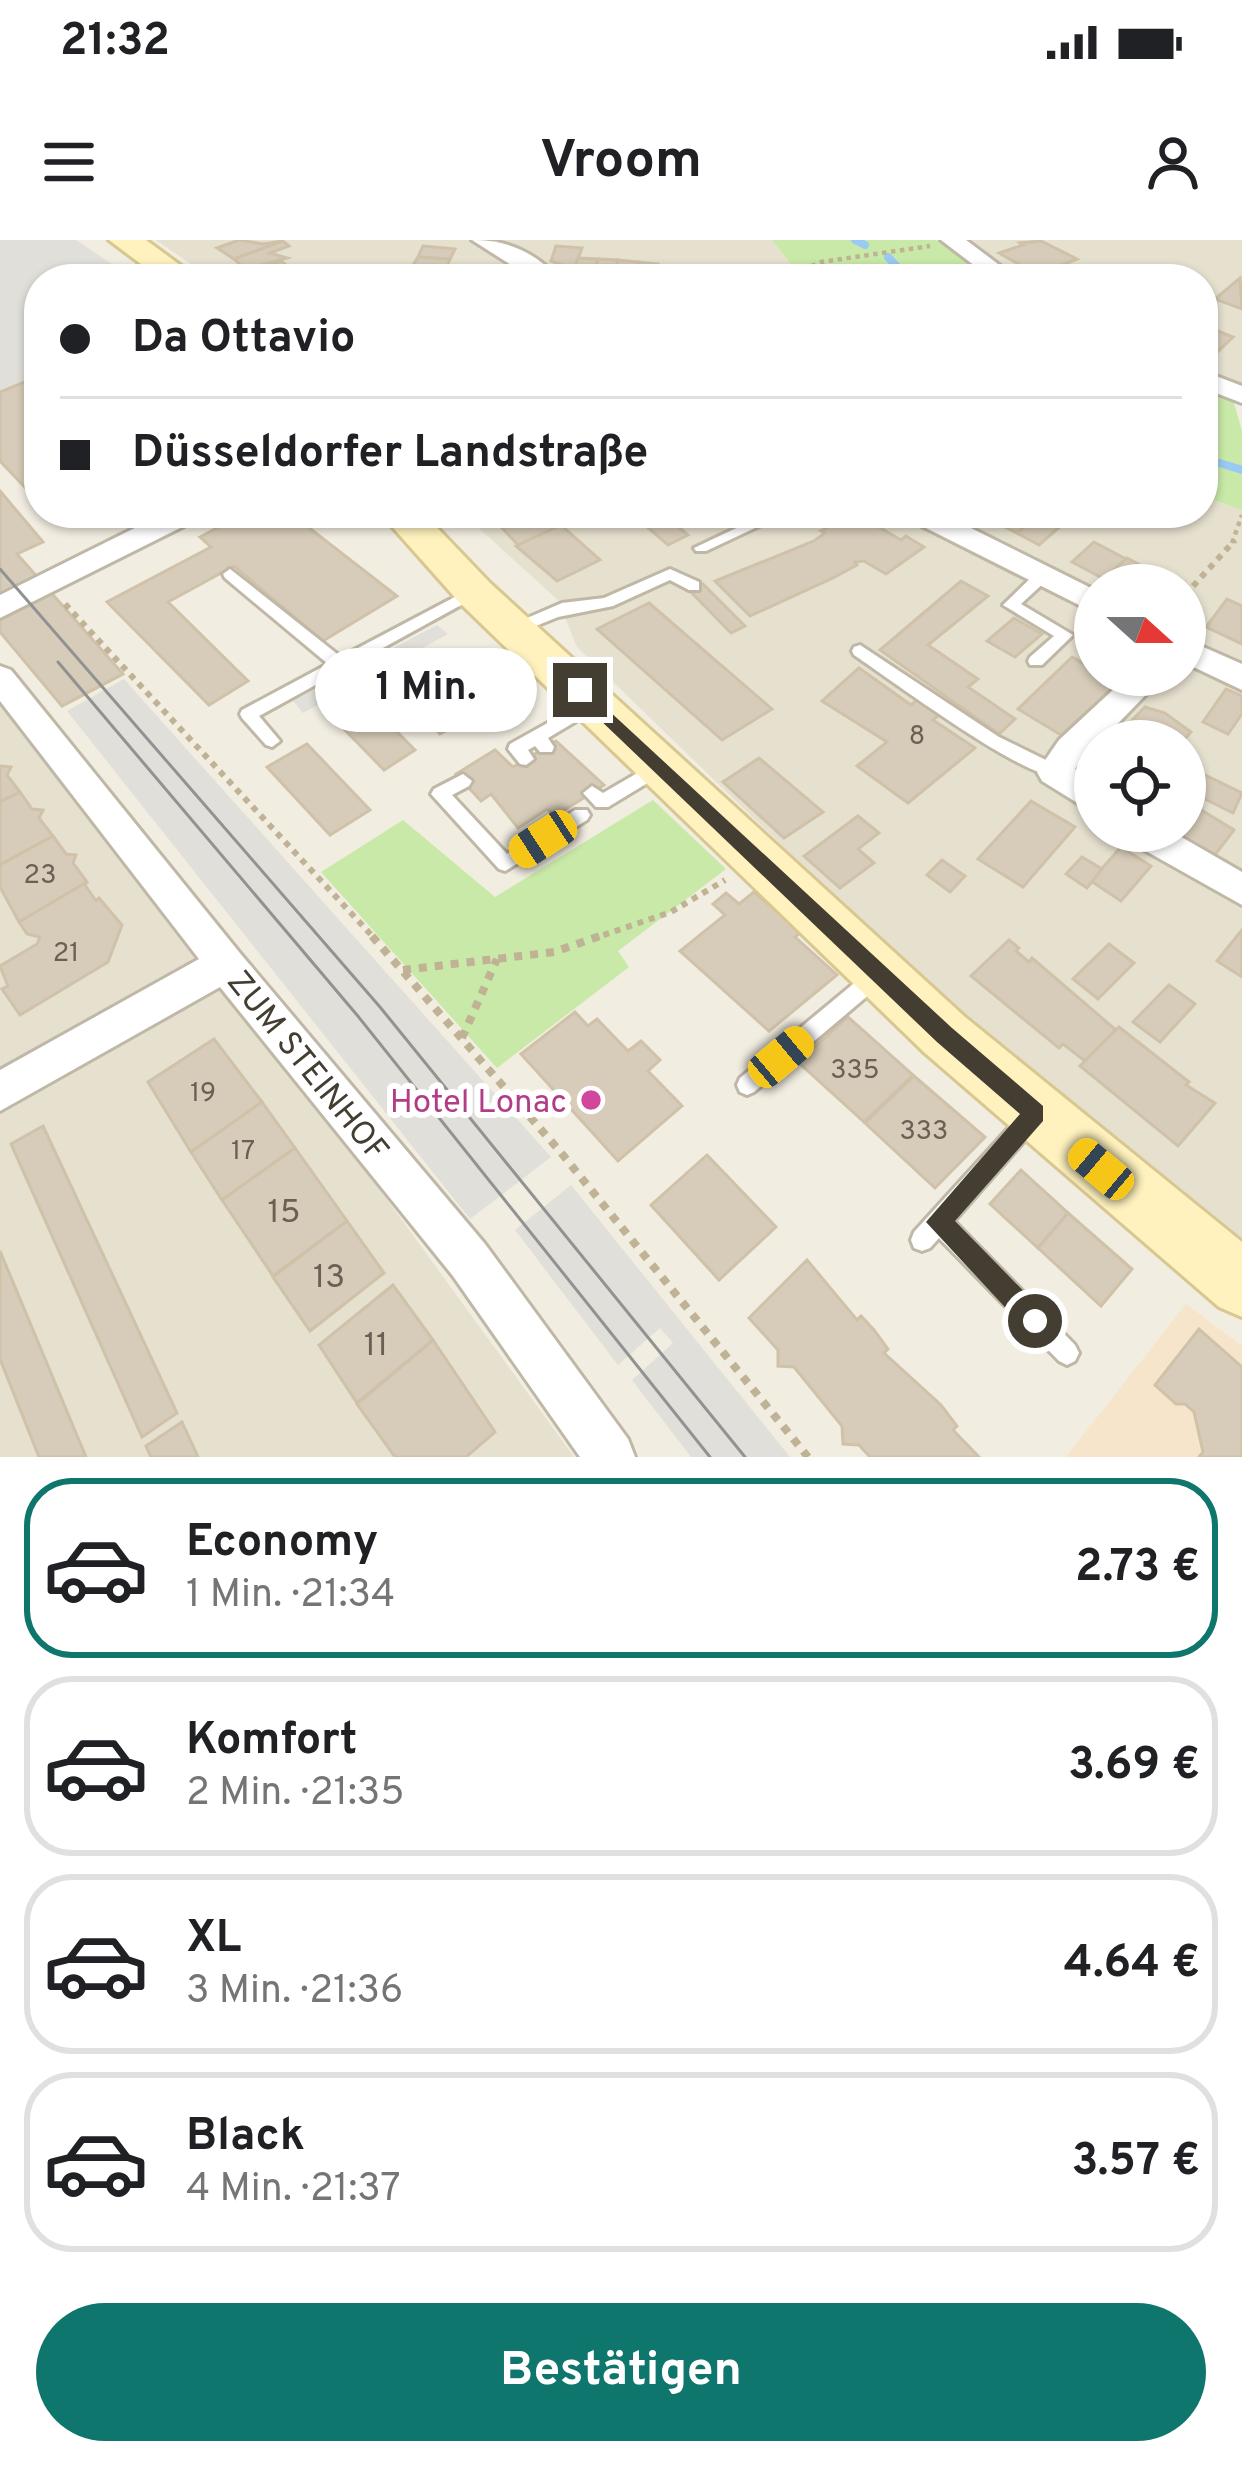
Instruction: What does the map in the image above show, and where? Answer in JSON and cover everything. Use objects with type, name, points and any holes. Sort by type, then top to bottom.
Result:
[{"type":"main road","points":[[125,240],[161,264]]},
{"type":"main road","points":[[414,528],[476,593],[536,620],[594,703],[660,766],[1035,1113],[1242,1284]]},
{"type":"street","points":[[483,240],[528,264]]},
{"type":"street","points":[[955,242],[986,264]]},
{"type":"street","points":[[0,608],[158,528]]},
{"type":"street","points":[[948,528],[1074,592]]},
{"type":"street","points":[[1206,660],[1242,678]]},
{"type":"street","name":"ZUM STEINHOF","points":[[0,678],[225,964],[469,1260],[610,1457]]},
{"type":"street","points":[[1074,786],[1054,772],[1071,749],[1127,696]]},
{"type":"street","points":[[1177,852],[1242,890]]},
{"type":"street","points":[[0,1093],[225,964]]},
{"type":"lane","points":[[701,548],[746,528]]},
{"type":"lane","points":[[230,574],[340,665]]},
{"type":"lane","points":[[536,620],[608,602],[670,574],[687,578],[694,586]]},
{"type":"lane","points":[[1036,661],[1065,635],[1010,605],[1042,575]]},
{"type":"lane","points":[[536,620],[610,588]]},
{"type":"lane","points":[[272,741],[248,714],[476,593]]},
{"type":"lane","points":[[860,651],[993,742],[1054,772]]},
{"type":"lane","points":[[515,755],[594,703]]},
{"type":"lane","points":[[463,781],[440,794],[505,864],[577,810],[660,766]]},
{"type":"lane","points":[[747,1084],[881,973]]},
{"type":"lane","points":[[1035,1113],[930,1231],[1067,1354]]},
{"type":"path","points":[[819,264],[843,256],[955,242]]},
{"type":"path","points":[[1206,572],[1235,540],[1242,515]]},
{"type":"path","points":[[46,584],[403,970],[808,1457]]},
{"type":"path","points":[[403,970],[554,952],[618,933],[670,912],[761,859]]},
{"type":"path","points":[[462,1038],[497,957]]},
{"type":"shaded area","points":[[0,240],[76,240],[112,264],[24,264],[24,382],[0,392]]},
{"type":"shaded area","points":[[156,240],[772,240],[791,264],[191,264]]},
{"type":"shaded area","points":[[965,240],[1242,240],[1242,388],[1218,378],[1218,264],[998,264]]},
{"type":"shaded area","points":[[1218,501],[1242,510],[1242,1240],[1188,1201],[901,961],[577,647],[558,600],[479,528],[1218,528]]},
{"type":"shaded area","points":[[437,625],[448,634],[303,713],[293,701]]},
{"type":"shaded area","points":[[124,679],[551,1157],[470,1219],[67,711]]},
{"type":"shaded area","points":[[0,704],[362,1165],[574,1457],[0,1457]]},
{"type":"shaded area","points":[[571,1185],[790,1457],[691,1457],[632,1380],[673,1343],[660,1328],[618,1365],[515,1230]]},
{"type":"shaded area","points":[[1186,1304],[1242,1346],[1242,1457],[1066,1457]]},
{"type":"green space","points":[[772,240],[936,240],[970,264],[791,264]]},
{"type":"green space","points":[[1218,394],[1233,400],[1242,431],[1242,510],[1218,501]]},
{"type":"green space","points":[[653,800],[726,869],[618,951],[629,967],[497,1068],[321,872],[403,820],[495,897]]},
{"type":"building","points":[[239,240],[283,241],[234,259],[217,248]]},
{"type":"building","points":[[283,241],[289,246],[270,253],[287,258],[265,264],[240,264],[234,259]]},
{"type":"building","points":[[1041,241],[1077,259],[1065,264],[1018,264],[999,253],[1023,245],[1020,243]]},
{"type":"building","points":[[423,246],[455,249],[450,259],[418,257]]},
{"type":"building","points":[[556,246],[582,248],[576,264],[551,261]]},
{"type":"building","points":[[418,257],[450,259],[448,264],[414,264]]},
{"type":"building","points":[[578,258],[598,259],[596,264],[576,264]]},
{"type":"building","points":[[598,259],[618,260],[617,264],[596,264]]},
{"type":"building","points":[[1240,278],[1242,309],[1218,296]]},
{"type":"building","points":[[1218,331],[1233,337],[1218,351]]},
{"type":"building","points":[[24,382],[24,486],[0,461],[0,392]]},
{"type":"building","points":[[0,491],[24,519],[24,528],[31,528],[43,542],[17,554],[123,674],[62,706],[0,632]]},
{"type":"building","points":[[217,528],[309,528],[397,596],[323,641],[234,566],[168,602],[248,681],[209,705],[107,602],[211,547],[200,537]]},
{"type":"building","points":[[502,528],[555,528],[518,545]]},
{"type":"building","points":[[564,528],[600,560],[557,581],[516,546]]},
{"type":"building","points":[[648,528],[680,528],[688,535],[668,545]]},
{"type":"building","points":[[881,528],[924,547],[886,574],[864,561],[855,562],[857,565],[833,578],[750,616],[715,581],[814,541],[825,533],[821,531]]},
{"type":"building","points":[[1023,528],[1058,528],[1039,545],[1017,533]]},
{"type":"building","points":[[1094,542],[1126,559],[1120,564],[1072,562]]},
{"type":"building","points":[[961,581],[988,596],[928,645],[978,679],[968,687],[1015,719],[999,734],[880,650]]},
{"type":"building","points":[[703,584],[745,626],[731,633],[689,590]]},
{"type":"building","points":[[1227,599],[1242,606],[1242,644],[1206,627]]},
{"type":"building","points":[[649,603],[772,709],[722,740],[597,629]]},
{"type":"building","points":[[1014,618],[1042,634],[1015,657],[987,641]]},
{"type":"building","points":[[467,650],[512,695],[440,734],[414,706],[449,687],[432,668]]},
{"type":"building","points":[[1072,657],[1074,696],[1104,696],[1061,735],[1018,709]]},
{"type":"building","points":[[859,668],[911,705],[917,700],[939,715],[933,720],[975,748],[908,803],[857,766],[887,742],[822,701]]},
{"type":"building","points":[[1226,689],[1242,696],[1242,714],[1228,734],[1204,720]]},
{"type":"building","points":[[403,695],[421,715],[396,730],[376,711]]},
{"type":"building","points":[[1145,707],[1175,720],[1132,720]]},
{"type":"building","points":[[376,711],[415,750],[384,770],[345,730]]},
{"type":"building","points":[[556,741],[604,785],[555,816],[547,809],[518,828],[491,794],[481,801],[456,774],[495,750],[513,767]]},
{"type":"building","points":[[307,744],[370,810],[330,835],[267,767]]},
{"type":"building","points":[[759,758],[823,812],[784,838],[723,782]]},
{"type":"building","points":[[0,766],[11,767],[7,775],[20,792],[0,802]]},
{"type":"building","points":[[1206,775],[1242,793],[1233,813],[1206,800]]},
{"type":"building","points":[[20,792],[32,809],[43,810],[39,818],[53,836],[0,865],[0,802]]},
{"type":"building","points":[[1031,801],[1074,826],[1023,887],[978,859]]},
{"type":"building","points":[[1206,813],[1234,830],[1214,856],[1206,851]]},
{"type":"building","points":[[858,816],[879,833],[858,849],[874,863],[840,888],[804,856]]},
{"type":"building","points":[[53,836],[66,854],[76,855],[73,863],[87,882],[19,922],[0,887],[0,865]]},
{"type":"building","points":[[1117,852],[1129,852],[1151,866],[1121,901],[1091,881]]},
{"type":"building","points":[[1082,857],[1102,869],[1087,888],[1066,874]]},
{"type":"building","points":[[942,860],[965,876],[950,892],[927,875]]},
{"type":"building","points":[[87,882],[96,901],[99,898],[122,925],[108,962],[20,1015],[2,989],[8,986],[0,966],[37,944],[40,937],[27,934],[19,922]]},
{"type":"building","points":[[754,892],[801,932],[795,937],[837,975],[769,1031],[680,951],[725,915],[713,904],[726,893],[739,904]]},
{"type":"building","points":[[1242,930],[1242,977],[1217,961]]},
{"type":"building","points":[[1009,940],[1029,962],[1032,958],[1116,1030],[1085,1061],[1063,1044],[1059,1048],[971,976]]},
{"type":"building","points":[[1109,944],[1134,963],[1098,999],[1073,979]]},
{"type":"building","points":[[1169,985],[1195,1004],[1160,1042],[1133,1022]]},
{"type":"building","points":[[575,1012],[588,1026],[597,1019],[628,1051],[641,1041],[660,1060],[648,1071],[682,1106],[618,1161],[521,1054]]},
{"type":"building","points":[[848,1017],[913,1075],[864,1122],[798,1062]]},
{"type":"building","points":[[1119,1027],[1189,1082],[1186,1085],[1215,1103],[1178,1146],[1080,1066]]},
{"type":"building","points":[[214,1039],[262,1102],[191,1152],[148,1082]]},
{"type":"building","points":[[914,1076],[985,1137],[935,1188],[865,1123]]},
{"type":"building","points":[[262,1102],[295,1148],[222,1200],[191,1152]]},
{"type":"building","points":[[43,1126],[177,1413],[142,1437],[11,1144]]},
{"type":"building","points":[[295,1148],[347,1221],[273,1276],[222,1200]]},
{"type":"building","points":[[707,1155],[776,1227],[719,1280],[651,1205]]},
{"type":"building","points":[[1021,1170],[1068,1213],[1038,1248],[990,1204]]},
{"type":"building","points":[[1068,1213],[1132,1269],[1101,1306],[1038,1248]]},
{"type":"building","points":[[347,1221],[384,1273],[310,1331],[273,1277]]},
{"type":"building","points":[[0,1251],[86,1457],[39,1457],[0,1359]]},
{"type":"building","points":[[807,1260],[857,1320],[861,1316],[874,1330],[888,1349],[884,1353],[941,1405],[957,1426],[953,1430],[979,1457],[870,1457],[859,1445],[843,1444],[842,1426],[794,1367],[778,1366],[778,1350],[749,1318]]},
{"type":"building","points":[[393,1285],[433,1340],[357,1403],[319,1345]]},
{"type":"building","points":[[1199,1329],[1242,1367],[1242,1457],[1199,1457],[1203,1452],[1194,1412],[1185,1404],[1176,1404],[1155,1385]]},
{"type":"building","points":[[433,1340],[495,1432],[466,1457],[395,1457],[357,1404]]},
{"type":"building","points":[[182,1422],[198,1457],[151,1457],[146,1446]]},
{"type":"waterway","points":[[855,240],[865,245]]},
{"type":"waterway","points":[[888,257],[894,264]]},
{"type":"waterway","points":[[1218,463],[1242,470]]},
{"type":"tram line","points":[[0,569],[380,1007],[745,1457]]},
{"type":"tram line","points":[[58,662],[357,1015],[710,1457]]},
{"type":"place","name":"Hotel Lonac","points":[[591,1100]]},
{"type":"route","points":[[580,690],[945,1035],[1035,1113],[938,1222],[1035,1321]]}]
